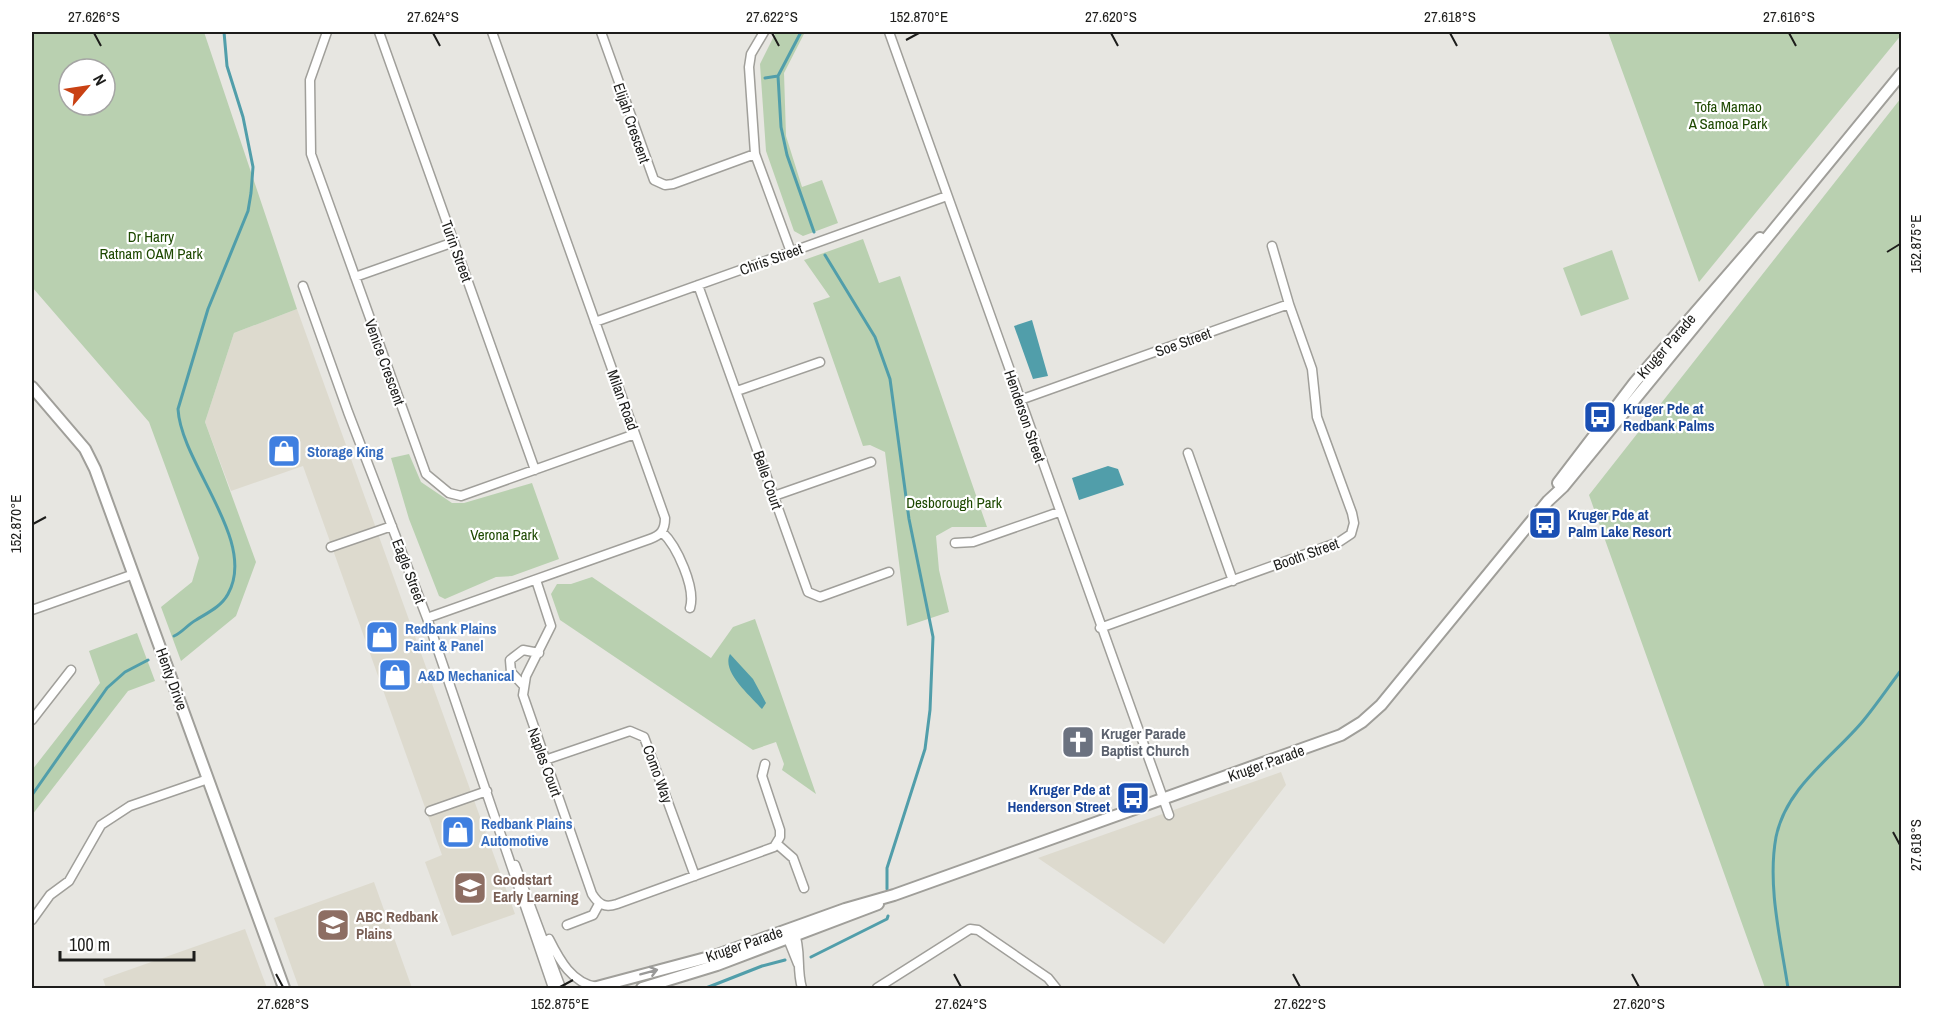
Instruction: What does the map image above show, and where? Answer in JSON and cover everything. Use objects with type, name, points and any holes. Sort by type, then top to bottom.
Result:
[{"type":"street","name":"Venice Crescent","points":[[327,32],[310,80],[310,146],[423,468],[430,479],[449,493],[461,496],[635,434]]},
{"type":"street","name":"Turin Street","points":[[379,32],[535,470]]},
{"type":"street","name":"Milan Road","points":[[492,32],[665,519],[662,532]]},
{"type":"street","name":"Elijah Crescent","points":[[602,32],[654,180],[665,185],[673,184],[755,154]]},
{"type":"street","points":[[764,32],[752,54],[749,67],[755,154],[791,252]]},
{"type":"street","name":"Henderson Street","points":[[889,32],[1100,628],[1169,815]]},
{"type":"street","name":"Kruger Parade","points":[[642,988],[790,934],[880,897],[894,895],[1341,735],[1362,722],[1381,705],[1548,501],[1563,487],[1902,73]]},
{"type":"street","name":"Chris Street","points":[[595,322],[947,196]]},
{"type":"street","points":[[355,277],[454,242]]},
{"type":"street","points":[[1272,246],[1289,304]]},
{"type":"street","name":"Belle Court","points":[[698,285],[805,586],[812,596],[826,596],[889,572]]},
{"type":"street","name":"Eagle Street","points":[[303,286],[427,618],[510,857],[537,921],[561,988]]},
{"type":"street","name":"Soe Street","points":[[1020,400],[1289,304]]},
{"type":"street","name":"Booth Street","points":[[1100,628],[1346,539],[1353,529],[1352,513],[1317,417],[1310,361],[1289,304]]},
{"type":"street","points":[[737,391],[820,362]]},
{"type":"street","name":"Henty Drive","points":[[32,387],[85,449],[95,469],[284,988]]},
{"type":"street","points":[[1188,453],[1233,581]]},
{"type":"street","points":[[774,496],[871,462]]},
{"type":"street","points":[[956,543],[973,542],[1059,512]]},
{"type":"street","points":[[331,547],[392,526]]},
{"type":"street","points":[[427,618],[650,539],[662,532],[675,546],[693,598],[690,608]]},
{"type":"street","points":[[32,610],[134,574]]},
{"type":"street","points":[[523,685],[551,626],[536,580]]},
{"type":"street","name":"Naples Court","points":[[539,653],[523,651],[510,660],[511,672],[523,685],[526,708],[592,894],[599,904]]},
{"type":"street","points":[[32,720],[71,670]]},
{"type":"street","name":"Como Way","points":[[545,760],[621,733],[630,731],[644,737],[695,876]]},
{"type":"street","points":[[567,925],[593,915],[599,904],[611,906],[767,851],[777,844],[780,830],[762,776],[765,764]]},
{"type":"street","points":[[32,920],[50,895],[69,881],[101,825],[130,806],[208,779]]},
{"type":"street","points":[[430,811],[487,791]]},
{"type":"street","points":[[777,844],[793,858],[804,888]]},
{"type":"street","name":"Eagle Street","points":[[510,857],[523,905],[553,988]]},
{"type":"street","points":[[537,921],[558,957],[575,978],[584,985],[595,988]]},
{"type":"street","points":[[877,988],[970,929],[978,930],[1048,978],[1056,988]]},
{"type":"street","points":[[790,934],[800,946],[798,964],[802,988]]},
{"type":"street","name":"Kruger Parade","points":[[595,988],[790,934]]},
{"type":"shaded area","points":[[297,309],[515,914],[452,936],[425,862],[442,855],[303,466],[231,491],[205,422],[234,333]]},
{"type":"shaded area","points":[[1281,772],[1286,785],[1164,944],[1038,858]]},
{"type":"shaded area","points":[[374,882],[412,988],[299,988],[274,918]]},
{"type":"shaded area","points":[[245,929],[267,988],[106,988],[103,979]]},
{"type":"green space","name":"Dr Harry Ratnam OAM Park","points":[[32,32],[204,32],[297,309],[234,333],[205,422],[256,562],[236,616],[181,661],[161,607],[192,582],[199,558],[149,422],[32,287]]},
{"type":"green space","points":[[776,32],[805,32],[784,73],[786,136],[802,187],[822,180],[838,223],[803,236],[794,231],[766,151],[760,64]]},
{"type":"green space","name":"Tofa Mamao A Samoa Park","points":[[1608,32],[1901,32],[1902,34],[1699,282]]},
{"type":"green space","points":[[1901,98],[1901,988],[1765,988],[1589,495]]},
{"type":"green space","name":"Desborough Park","points":[[863,239],[879,283],[900,276],[987,527],[952,527],[936,536],[939,570],[949,612],[907,626],[885,452],[870,445],[863,446],[813,303],[830,297],[804,260]]},
{"type":"green space","points":[[1612,250],[1629,299],[1581,316],[1563,268]]},
{"type":"green space","name":"Verona Park","points":[[409,454],[421,482],[452,503],[464,503],[532,483],[559,559],[512,576],[496,577],[445,599],[439,596],[409,519],[391,458]]},
{"type":"green space","points":[[592,577],[711,658],[733,627],[755,619],[816,794],[782,770],[784,764],[776,742],[753,750],[560,620],[551,594],[557,584],[571,584]]},
{"type":"green space","points":[[137,633],[155,681],[128,691],[32,815],[32,770],[100,683],[89,651]]},
{"type":"water","points":[[1032,320],[1048,376],[1033,379],[1014,326]]},
{"type":"water","points":[[1108,466],[1118,469],[1124,485],[1079,500],[1072,478]]},
{"type":"water","points":[[730,654],[753,679],[766,703],[762,709],[733,676],[728,661]]},
{"type":"waterway","points":[[174,636],[222,603],[228,594],[235,573],[233,550],[226,527],[191,454],[182,431],[178,409],[208,309],[248,211],[251,193],[253,167],[243,117],[227,66],[224,32]]},
{"type":"waterway","points":[[801,32],[778,76],[781,127],[787,155],[814,232]]},
{"type":"waterway","points":[[765,78],[778,76]]},
{"type":"waterway","points":[[825,255],[875,337],[890,379],[909,519],[933,637],[930,710],[925,749],[887,868],[887,889]]},
{"type":"waterway","points":[[32,795],[107,688],[125,672],[148,660]]},
{"type":"waterway","points":[[1788,988],[1776,913],[1773,875],[1776,837],[1781,819],[1800,788],[1863,721],[1902,669]]},
{"type":"waterway","points":[[811,957],[887,919],[888,916]]},
{"type":"waterway","points":[[706,988],[762,966],[785,960]]},
{"type":"place","name":"Kruger Pde at Redbank Palms","points":[[1600,417]]},
{"type":"place","name":"Storage King","points":[[284,451]]},
{"type":"place","name":"Kruger Pde at Palm Lake Resort","points":[[1545,523]]},
{"type":"place","name":"Redbank Plains Paint & Panel","points":[[382,637]]},
{"type":"place","name":"A&D Mechanical","points":[[395,675]]},
{"type":"place","name":"Kruger Parade Baptist Church","points":[[1078,742]]},
{"type":"place","name":"Kruger Pde at Henderson Street","points":[[1133,798]]},
{"type":"place","name":"Redbank Plains Automotive","points":[[458,832]]},
{"type":"place","name":"Goodstart Early Learning","points":[[470,888]]},
{"type":"place","name":"ABC Redbank Plains","points":[[333,925]]}]
